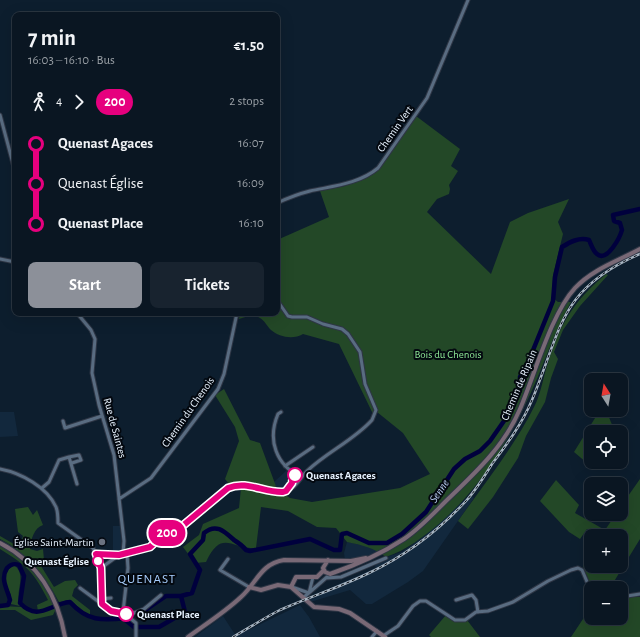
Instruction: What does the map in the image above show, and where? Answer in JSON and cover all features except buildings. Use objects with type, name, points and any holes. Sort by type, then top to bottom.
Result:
[{"type":"street","name":"Chemin Vert","points":[[280,202],[300,194],[349,183],[372,173],[378,168],[426,98],[468,0]]},
{"type":"street","points":[[0,115],[12,160]]},
{"type":"street","name":"Chemin de Ripain","points":[[330,574],[347,568],[385,550],[405,538],[420,526],[480,468],[498,447],[520,410],[560,310],[575,288],[592,274],[640,249]]},
{"type":"street","points":[[0,259],[12,261]]},
{"type":"street","points":[[101,568],[123,553],[127,554],[150,547],[162,536],[180,528],[228,488],[235,485],[255,486],[276,492],[286,491],[294,487],[311,467],[368,424],[376,410],[365,384],[360,352],[348,334],[342,329],[323,324],[307,317],[288,316],[280,304]]},
{"type":"street","name":"Rue de Saintes","points":[[79,316],[91,330],[95,339],[92,373],[102,416],[114,455],[124,541],[123,553]]},
{"type":"street","name":"Chemin du Chenois","points":[[119,499],[151,478],[218,389],[224,374],[236,316]]},
{"type":"street","points":[[281,412],[275,420],[273,436],[277,454],[293,475],[301,477]]},
{"type":"street","points":[[63,421],[65,428],[102,416]]},
{"type":"street","points":[[285,466],[313,448]]},
{"type":"street","points":[[42,488],[49,482],[59,460],[79,455],[81,460],[72,463]]},
{"type":"street","points":[[69,457],[77,484]]},
{"type":"street","points":[[0,469],[12,473],[42,488],[55,506],[58,523],[91,544],[101,568],[102,600],[104,607],[111,611],[123,612],[128,610],[134,614],[144,609],[161,595]]},
{"type":"street","points":[[286,491],[292,483],[293,475]]},
{"type":"street","points":[[0,543],[19,555],[33,567],[46,584],[56,604],[65,637]]},
{"type":"street","name":"Chemin de Ripain","points":[[188,637],[239,599],[262,570],[274,563],[284,560],[362,559],[385,550]]},
{"type":"street","points":[[96,554],[119,555]]},
{"type":"street","points":[[123,612],[128,568],[127,554]]},
{"type":"street","points":[[326,578],[341,577],[386,558]]},
{"type":"street","points":[[228,559],[220,570],[249,587],[262,590],[278,585],[291,587],[309,593]]},
{"type":"street","points":[[303,598],[330,574],[314,560]]},
{"type":"street","points":[[291,587],[296,577],[319,576],[328,560]]},
{"type":"street","points":[[347,568],[350,564],[349,560]]},
{"type":"street","points":[[291,587],[318,609],[339,609],[350,613],[384,636],[398,626],[413,606],[420,601],[426,601],[457,620],[465,620],[478,612],[488,611],[513,602],[548,581],[575,568],[582,570],[587,581]]},
{"type":"street","points":[[309,593],[313,577]]},
{"type":"street","points":[[80,588],[99,602],[110,598]]},
{"type":"street","points":[[628,595],[640,594]]},
{"type":"street","points":[[456,600],[472,595],[476,600],[478,612]]},
{"type":"street","points":[[123,612],[135,622],[136,637]]},
{"type":"street","points":[[372,637],[377,631]]},
{"type":"shaded area","points":[[0,412],[14,412],[18,436],[0,437]]},
{"type":"shaded area","points":[[287,470],[291,478],[289,485],[281,490],[277,489],[274,482]]},
{"type":"shaded area","points":[[470,495],[474,498],[423,571],[408,582],[372,604],[366,604],[350,590],[310,602],[307,598],[376,568],[374,564],[386,557],[402,552],[423,537]]},
{"type":"shaded area","points":[[113,526],[120,526],[122,548],[120,552],[113,551]]},
{"type":"shaded area","points":[[347,542],[385,550],[362,559],[345,560],[344,553]]},
{"type":"shaded area","points":[[300,605],[309,617],[320,637],[195,637],[223,616],[236,636]]},
{"type":"green space","name":"Bois du Chenois","points":[[416,116],[460,149],[451,166],[458,171],[449,185],[449,194],[437,199],[427,212],[491,274],[510,222],[528,213],[569,199],[558,222],[563,234],[553,275],[552,297],[558,302],[571,302],[560,323],[538,377],[505,443],[482,477],[455,509],[440,523],[401,551],[386,557],[368,547],[347,542],[336,528],[317,527],[288,511],[261,507],[256,548],[223,543],[217,546],[206,562],[195,563],[183,547],[199,535],[203,524],[239,508],[241,488],[236,483],[229,484],[225,479],[239,441],[235,427],[215,395],[224,389],[250,440],[260,443],[277,489],[290,498],[312,502],[400,488],[430,474],[403,433],[377,412],[373,414],[339,344],[303,334],[295,337],[282,336],[271,330],[263,320],[255,316],[280,316],[280,239],[329,217],[320,191],[345,186],[376,172]]},
{"type":"green space","points":[[606,274],[608,275],[580,306],[563,330],[554,352],[558,359],[551,378],[545,402],[526,436],[518,458],[493,497],[468,529],[458,521],[498,465],[526,422],[536,402],[546,368],[563,324],[577,303]]},
{"type":"green space","name":"Bois du Chenois","points":[[240,316],[250,316],[239,319]]},
{"type":"green space","points":[[596,417],[609,417],[612,425],[591,425]]},
{"type":"green space","points":[[584,436],[584,460],[574,452]]},
{"type":"green space","points":[[640,479],[640,539],[628,559],[628,529],[606,529],[611,521],[628,521],[628,496]]},
{"type":"green space","points":[[556,480],[579,505],[575,513],[584,518],[584,521],[589,521],[603,529],[584,529],[584,533],[580,539],[569,532],[540,501]]},
{"type":"green space","points":[[28,507],[33,515],[37,510],[43,525],[37,529],[34,534],[30,549],[37,551],[43,549],[44,560],[41,566],[54,587],[65,581],[75,580],[78,585],[74,589],[72,596],[90,610],[90,616],[69,600],[59,602],[48,583],[27,558],[0,539],[0,536],[19,547],[23,536],[18,532],[15,509]]},
{"type":"green space","points":[[0,545],[10,550],[34,571],[46,589],[56,609],[53,615],[31,620],[15,610],[0,610],[0,606],[22,607],[38,612],[37,605],[48,600],[34,576],[23,565],[0,549]]},
{"type":"green space","points":[[14,565],[20,574],[18,595],[20,606],[11,604],[11,595],[3,578],[9,569]]},
{"type":"green space","points":[[586,573],[619,573],[614,581],[589,581]]},
{"type":"green space","points":[[628,597],[640,597],[640,637],[571,637],[584,618],[584,625],[628,625]]},
{"type":"green space","points":[[446,615],[455,622],[467,620],[480,637],[431,637],[429,635]]},
{"type":"waterway","name":"Senne","points":[[138,615],[166,596],[181,596],[192,593],[200,570],[190,554],[203,540],[204,533],[208,530],[216,528],[220,529],[246,550],[250,551],[310,539],[334,550],[340,550],[342,534],[347,533],[369,543],[387,543],[402,534],[426,512],[454,469],[465,459],[480,451],[490,441],[511,411],[520,390],[520,377],[527,365],[553,301],[555,277],[562,247],[575,240],[585,239],[589,240],[597,254],[601,256],[605,255],[619,238],[622,230],[620,223],[614,221],[613,215],[640,209]]},
{"type":"waterway","points":[[0,606],[8,605],[10,600],[4,580],[5,572],[11,565],[16,564],[19,565],[24,576],[20,603],[26,608],[38,612],[70,602],[83,613],[95,618],[126,618]]},
{"type":"waterway","points":[[123,618],[134,627],[159,627],[185,612],[181,596]]},
{"type":"railway","points":[[233,637],[280,610],[347,583],[396,559],[421,542],[456,512],[477,488],[524,417],[558,331],[567,313],[578,297],[593,281],[613,267],[640,254]]},
{"type":"bus line","name":"200","points":[[126,614],[123,612],[111,611],[105,608],[102,604],[101,568],[96,554],[127,554],[150,547],[162,536],[180,528],[228,488],[235,485],[255,486],[276,492],[283,492],[289,488],[292,483],[293,475],[295,475]]},
{"type":"place","name":"Quenast Agaces","points":[[295,475]]},
{"type":"place","name":"Église Saint-Martin","points":[[102,542]]},
{"type":"place","name":"Quenast Église","points":[[98,561]]},
{"type":"place","name":"Quenast Place","points":[[126,614]]},
{"type":"district","name":"QUENAST","points":[[147,579]]}]
